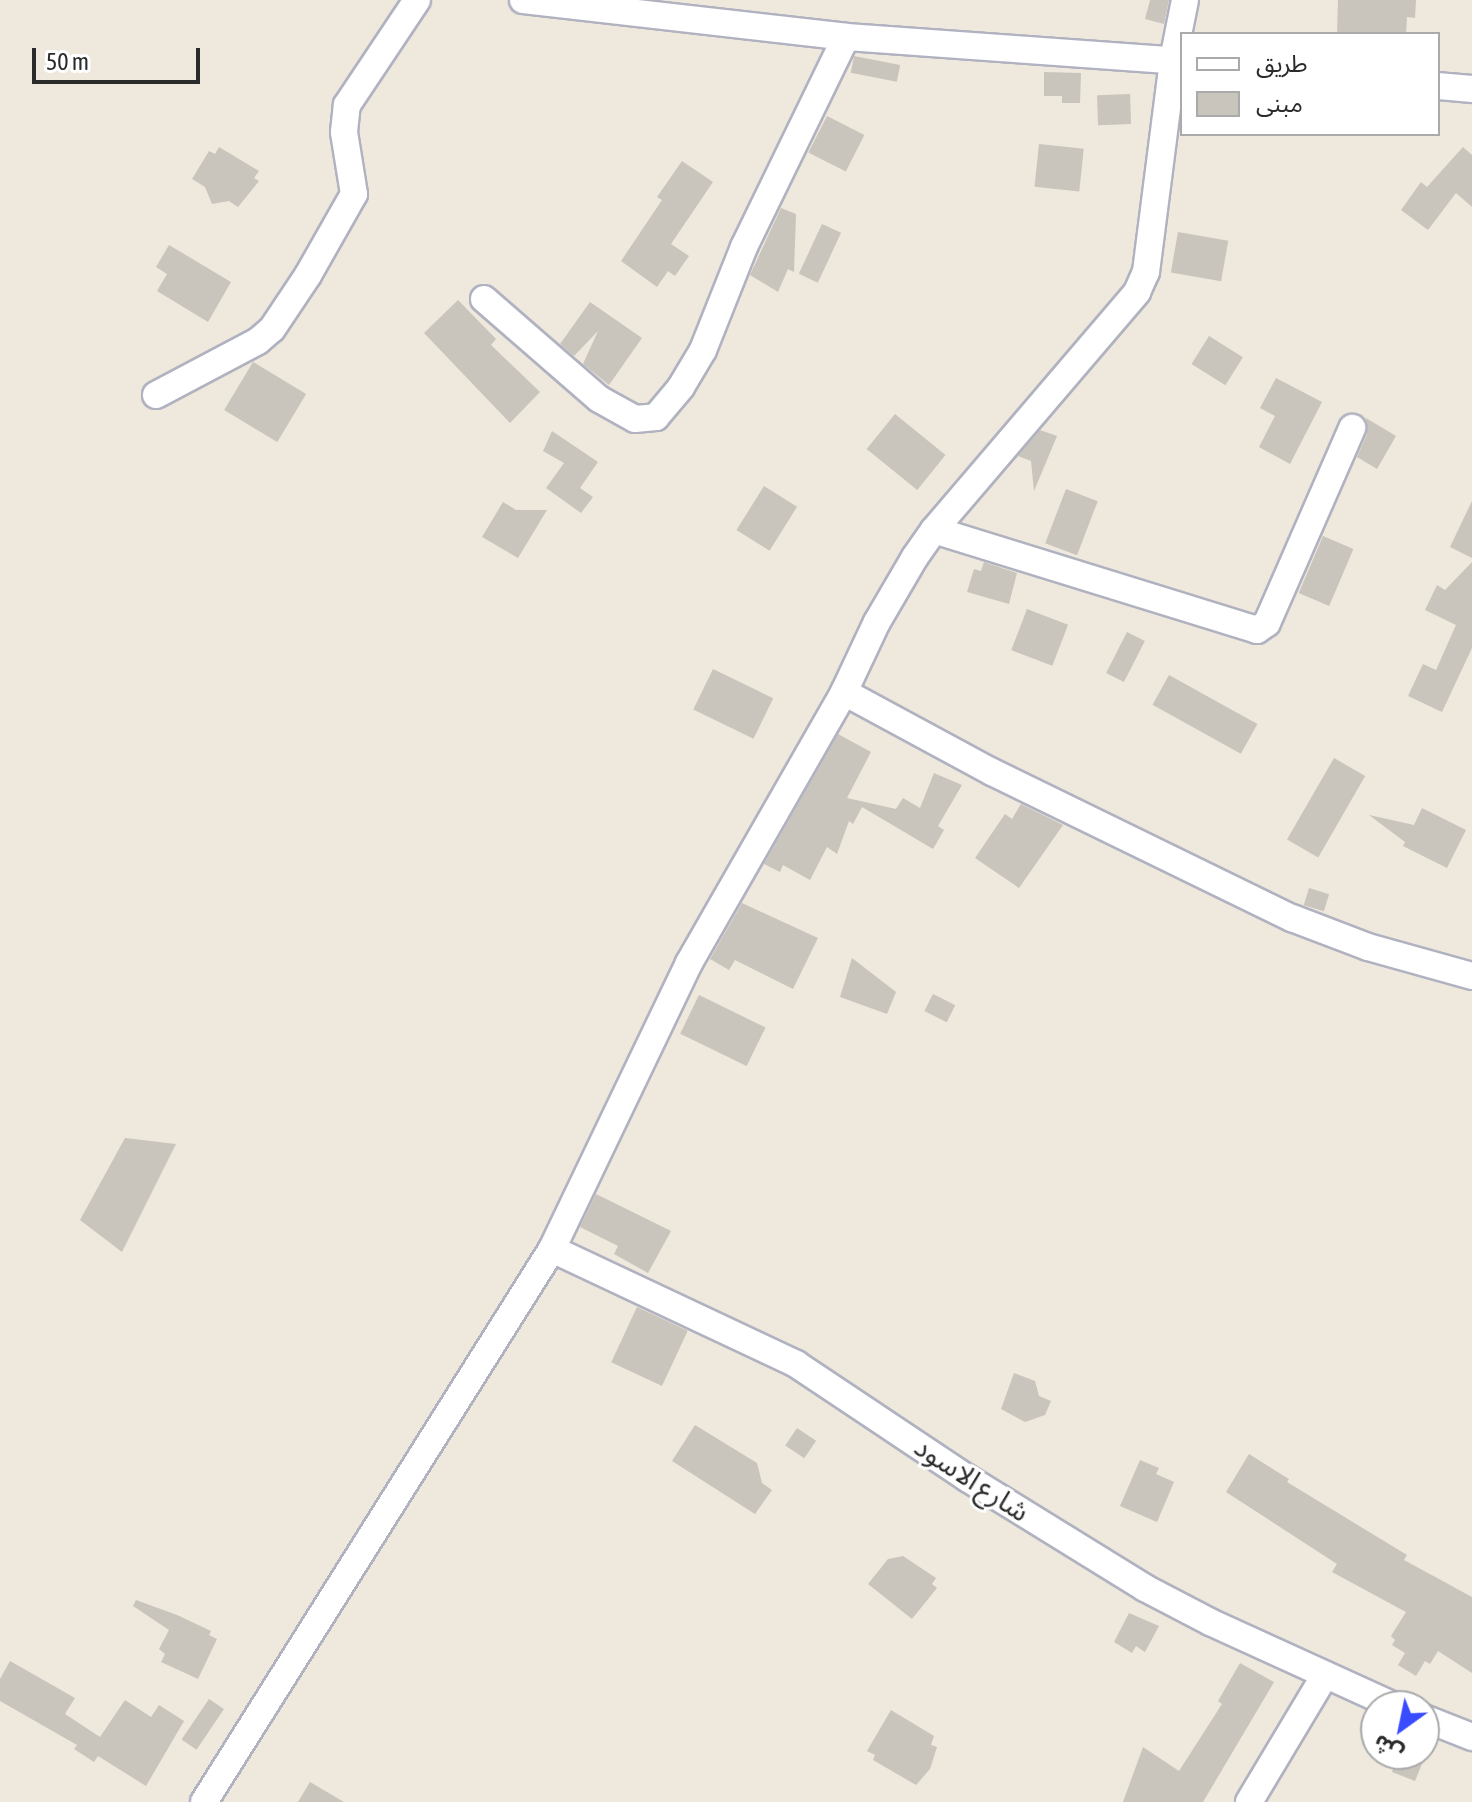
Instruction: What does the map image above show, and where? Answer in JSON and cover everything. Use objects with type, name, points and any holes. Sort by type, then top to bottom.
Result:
[{"type":"street","points":[[156,395],[258,341],[272,329],[301,286],[354,194],[344,132],[347,105],[417,0]]},
{"type":"street","points":[[523,0],[846,37],[1177,61]]},
{"type":"street","points":[[1181,32],[1185,0]]},
{"type":"street","points":[[484,299],[599,399],[635,419],[656,417],[681,387],[703,350],[744,247],[846,37]]},
{"type":"street","points":[[204,1802],[552,1249],[689,963],[844,692],[877,622],[934,530],[1137,292],[1146,272],[1180,38]]},
{"type":"street","points":[[1440,86],[1472,89]]},
{"type":"street","points":[[934,530],[1251,630],[1261,629],[1267,623],[1352,428]]},
{"type":"street","points":[[844,692],[992,772],[1292,918],[1368,947],[1472,976]]},
{"type":"street","name":"شارع الاسود","points":[[552,1249],[796,1364],[967,1478],[1145,1588],[1360,1691]]},
{"type":"street","points":[[1249,1802],[1325,1675]]},
{"type":"street","points":[[1440,1724],[1472,1737]]},
{"type":"building","points":[[1150,0],[1169,0],[1164,24],[1145,19]]},
{"type":"building","points":[[1338,0],[1416,0],[1415,18],[1407,17],[1406,32],[1337,32]]},
{"type":"building","points":[[854,56],[900,65],[897,82],[851,73]]},
{"type":"building","points":[[1044,72],[1081,73],[1080,103],[1062,103],[1062,96],[1044,96]]},
{"type":"building","points":[[1130,94],[1131,124],[1098,125],[1097,95]]},
{"type":"building","points":[[827,116],[864,135],[846,172],[808,153]]},
{"type":"building","points":[[1039,144],[1084,149],[1079,191],[1035,187]]},
{"type":"building","points":[[219,147],[259,171],[254,178],[259,181],[238,207],[229,201],[212,204],[205,187],[192,179],[209,151],[215,154]]},
{"type":"building","points":[[1463,147],[1472,155],[1472,207],[1456,193],[1428,230],[1401,210],[1421,182],[1427,187]]},
{"type":"building","points":[[682,161],[713,182],[671,244],[689,256],[675,276],[668,271],[657,287],[621,261],[662,200],[657,197]]},
{"type":"building","points":[[781,208],[796,214],[794,272],[788,269],[778,292],[750,275]]},
{"type":"building","points":[[822,224],[841,233],[818,283],[799,274]]},
{"type":"building","points":[[1178,232],[1228,241],[1221,281],[1171,272]]},
{"type":"building","points":[[169,245],[231,282],[208,322],[157,291],[167,274],[156,267]]},
{"type":"building","points":[[458,300],[496,339],[491,345],[540,392],[510,423],[424,333]]},
{"type":"building","points":[[590,302],[642,338],[609,385],[583,364],[598,331],[574,356],[560,344]]},
{"type":"building","points":[[1209,336],[1243,357],[1225,385],[1192,364]]},
{"type":"building","points":[[253,362],[306,394],[277,442],[224,410]]},
{"type":"building","points":[[1276,378],[1322,402],[1290,464],[1259,447],[1275,416],[1260,408]]},
{"type":"building","points":[[895,414],[946,455],[917,490],[867,449]]},
{"type":"building","points":[[1366,418],[1396,436],[1377,469],[1357,457],[1367,434]]},
{"type":"building","points":[[1040,430],[1057,436],[1034,491],[1031,461],[1018,456]]},
{"type":"building","points":[[552,431],[598,462],[580,488],[593,497],[581,513],[546,488],[564,463],[543,451]]},
{"type":"building","points":[[764,486],[797,507],[770,551],[736,530]]},
{"type":"building","points":[[1066,489],[1098,501],[1077,555],[1045,543]]},
{"type":"building","points":[[1472,501],[1472,558],[1450,547]]},
{"type":"building","points":[[503,502],[516,510],[547,510],[518,558],[482,537]]},
{"type":"building","points":[[1323,536],[1353,549],[1329,606],[1299,593]]},
{"type":"building","points":[[984,562],[1017,573],[1009,604],[967,592],[974,569],[981,571]]},
{"type":"building","points":[[1472,562],[1472,648],[1442,712],[1408,696],[1423,664],[1436,670],[1456,625],[1425,610],[1437,585],[1445,590]]},
{"type":"building","points":[[1027,609],[1068,625],[1052,666],[1011,650]]},
{"type":"building","points":[[1127,632],[1145,641],[1124,682],[1106,673]]},
{"type":"building","points":[[713,669],[773,698],[753,739],[693,709]]},
{"type":"building","points":[[1169,675],[1257,724],[1241,754],[1153,705]]},
{"type":"building","points":[[838,734],[871,752],[847,798],[896,809],[903,798],[920,808],[934,773],[962,785],[938,826],[944,830],[933,849],[862,807],[853,824],[849,821],[837,854],[827,847],[810,880],[783,865],[780,872],[764,864]]},
{"type":"building","points":[[1334,758],[1365,776],[1318,857],[1287,839]]},
{"type":"building","points":[[1021,804],[1063,825],[1019,888],[975,858],[1005,814],[1012,819]]},
{"type":"building","points":[[1422,808],[1466,830],[1447,868],[1403,846],[1405,842],[1369,815],[1414,825]]},
{"type":"building","points":[[1309,888],[1329,894],[1324,911],[1304,905]]},
{"type":"building","points":[[742,903],[818,938],[793,989],[735,960],[729,970],[710,959]]},
{"type":"building","points":[[852,958],[896,992],[887,1014],[840,997]]},
{"type":"building","points":[[933,994],[955,1005],[947,1022],[924,1011]]},
{"type":"building","points":[[699,995],[766,1027],[747,1066],[680,1034]]},
{"type":"building","points":[[125,1138],[176,1144],[122,1252],[80,1220]]},
{"type":"building","points":[[596,1194],[671,1231],[648,1273],[614,1254],[618,1246],[580,1227]]},
{"type":"building","points":[[637,1307],[688,1331],[662,1386],[611,1362]]},
{"type":"building","points":[[1014,1373],[1035,1381],[1039,1396],[1051,1401],[1045,1415],[1025,1422],[1001,1409]]},
{"type":"building","points":[[695,1425],[757,1463],[762,1483],[772,1490],[755,1514],[672,1461]]},
{"type":"building","points":[[797,1428],[816,1441],[804,1458],[785,1445]]},
{"type":"building","points":[[1249,1454],[1289,1479],[1287,1482],[1407,1555],[1404,1560],[1472,1597],[1472,1673],[1438,1651],[1430,1664],[1425,1661],[1416,1676],[1398,1665],[1405,1653],[1392,1645],[1395,1640],[1391,1636],[1406,1612],[1332,1572],[1337,1564],[1226,1492]]},
{"type":"building","points":[[1140,1460],[1159,1468],[1156,1474],[1174,1482],[1157,1522],[1120,1506]]},
{"type":"building","points":[[903,1556],[936,1578],[932,1584],[937,1588],[912,1619],[868,1584],[888,1559]]},
{"type":"building","points":[[136,1600],[211,1631],[209,1635],[217,1639],[198,1679],[161,1662],[165,1654],[159,1649],[169,1630],[133,1606]]},
{"type":"building","points":[[1129,1613],[1159,1626],[1145,1652],[1136,1646],[1132,1653],[1114,1642]]},
{"type":"building","points":[[10,1661],[75,1698],[65,1714],[100,1737],[125,1700],[151,1717],[159,1705],[184,1721],[146,1786],[98,1756],[94,1762],[74,1749],[77,1745],[0,1701],[0,1679]]},
{"type":"building","points":[[1240,1663],[1274,1682],[1203,1802],[1123,1802],[1143,1747],[1179,1771],[1222,1704],[1218,1701]]},
{"type":"building","points":[[209,1699],[224,1709],[197,1750],[182,1740]]},
{"type":"building","points":[[891,1710],[934,1736],[931,1745],[937,1747],[930,1769],[916,1785],[873,1760],[875,1755],[867,1751]]},
{"type":"building","points":[[1393,1770],[1419,1770],[1415,1781]]},
{"type":"building","points":[[310,1782],[344,1802],[298,1802]]}]
